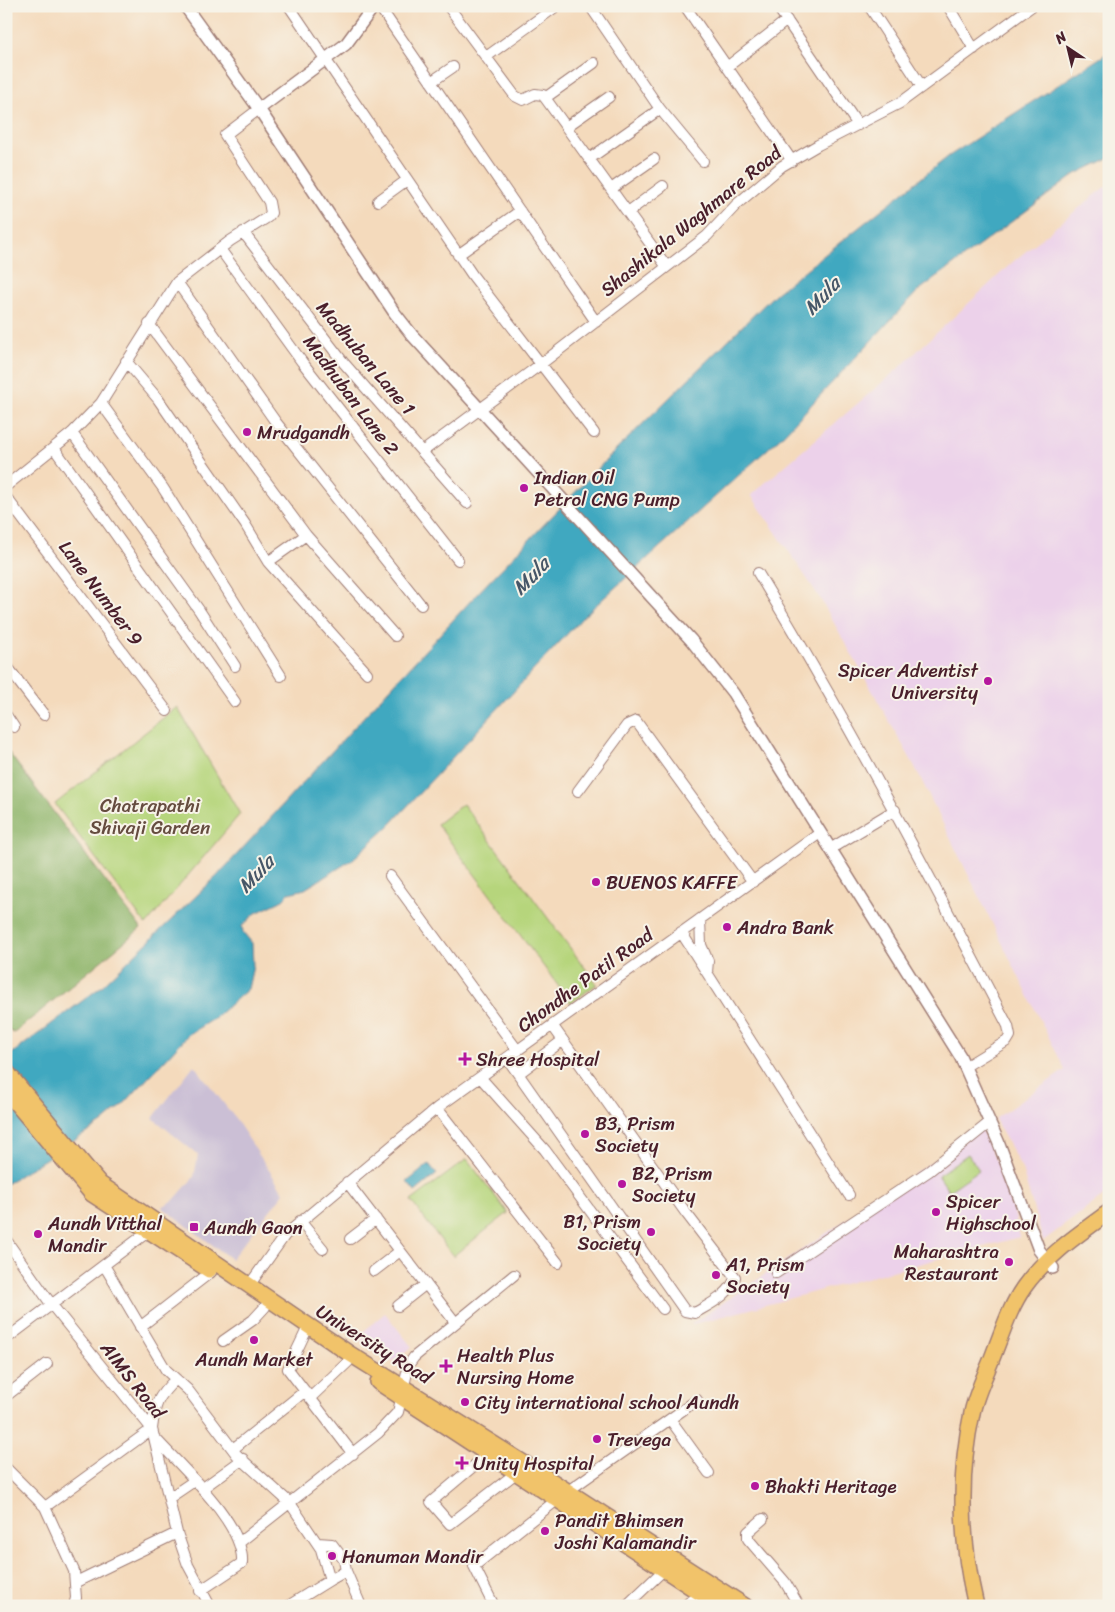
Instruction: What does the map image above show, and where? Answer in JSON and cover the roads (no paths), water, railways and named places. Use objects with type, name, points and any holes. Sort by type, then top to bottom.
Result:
[{"type":"main road","points":[[6,1071],[83,1177]]},
{"type":"main road","points":[[6,1091],[83,1177]]},
{"type":"main road","name":"University Road","points":[[83,1177],[92,1194],[154,1227],[248,1287],[348,1362],[404,1393],[516,1473],[563,1495]]},
{"type":"main road","points":[[976,1606],[968,1567],[964,1512],[966,1448],[977,1412],[1022,1310],[1050,1265],[1109,1212]]},
{"type":"main road","points":[[1050,1265],[1109,1224]]},
{"type":"main road","name":"University Road","points":[[154,1227],[211,1272],[265,1307],[306,1330],[704,1588],[745,1606]]},
{"type":"main road","points":[[977,1412],[974,1511],[978,1565],[987,1606]]},
{"type":"main road","name":"University Road","points":[[704,1588],[720,1606]]},
{"type":"street","points":[[185,6],[258,109],[394,312],[412,335],[691,640],[723,680],[966,1066],[1038,1250],[1050,1265]]},
{"type":"street","points":[[289,6],[458,255],[594,434]]},
{"type":"street","points":[[6,486],[72,433],[101,403],[177,282],[243,232],[268,217],[271,208],[226,135],[346,44],[374,6]]},
{"type":"street","points":[[379,6],[596,322]]},
{"type":"street","points":[[590,6],[660,109],[703,161]]},
{"type":"street","points":[[686,6],[792,160]]},
{"type":"street","points":[[777,6],[858,125]]},
{"type":"street","points":[[869,6],[922,86]]},
{"type":"street","points":[[948,6],[974,49]]},
{"type":"street","name":"Shashikala Waghmare Road","points":[[422,452],[707,236],[759,184],[818,144],[900,103],[1032,6]]},
{"type":"street","points":[[450,7],[520,100],[540,93],[545,98],[667,267]]},
{"type":"street","points":[[486,57],[554,8]]},
{"type":"street","points":[[727,67],[787,20]]},
{"type":"street","points":[[545,98],[594,63]]},
{"type":"street","points":[[431,82],[453,67]]},
{"type":"street","points":[[566,127],[609,97]]},
{"type":"street","points":[[589,159],[660,109]]},
{"type":"street","points":[[611,189],[654,159]]},
{"type":"street","points":[[378,201],[407,180]]},
{"type":"street","points":[[628,212],[663,186]]},
{"type":"street","points":[[458,255],[520,211]]},
{"type":"street","name":"Madhuban Lane 1","points":[[243,232],[343,362],[467,503]]},
{"type":"street","name":"Madhuban Lane 2","points":[[220,249],[302,362],[458,560]]},
{"type":"street","points":[[177,282],[276,421],[421,605]]},
{"type":"street","points":[[149,324],[306,535],[395,636]]},
{"type":"street","points":[[126,361],[158,399],[245,524],[268,562],[367,673]]},
{"type":"street","points":[[101,403],[163,488],[281,676]]},
{"type":"street","points":[[72,433],[199,610],[235,666]]},
{"type":"street","points":[[54,448],[235,702]]},
{"type":"street","name":"Lane Number 9","points":[[6,497],[167,711]]},
{"type":"street","points":[[268,562],[306,535]]},
{"type":"street","points":[[758,573],[816,668],[895,810],[1008,1026],[1010,1036],[1006,1041],[966,1066]]},
{"type":"street","points":[[6,665],[44,715]]},
{"type":"street","points":[[6,715],[14,727]]},
{"type":"street","points":[[578,791],[627,725],[636,721],[753,882]]},
{"type":"street","points":[[830,849],[895,810]]},
{"type":"street","name":"Chondhe Patil Road","points":[[248,1287],[272,1250],[300,1221],[437,1108],[820,833]]},
{"type":"street","points":[[390,876],[518,1051]]},
{"type":"street","points":[[700,919],[701,944],[708,961],[707,972]]},
{"type":"street","points":[[681,932],[849,1195]]},
{"type":"street","points":[[507,1058],[685,1312],[689,1314],[695,1313],[715,1300],[731,1287],[735,1277],[552,1026]]},
{"type":"street","points":[[518,1074],[562,1041]]},
{"type":"street","points":[[480,1077],[545,1150],[663,1309]]},
{"type":"street","points":[[437,1108],[558,1263]]},
{"type":"street","points":[[776,1273],[929,1171],[989,1123]]},
{"type":"street","points":[[347,1182],[455,1322]]},
{"type":"street","points":[[350,1239],[376,1219]]},
{"type":"street","points":[[300,1221],[323,1249]]},
{"type":"street","points":[[6,1339],[154,1227]]},
{"type":"street","name":"AIMS Road","points":[[6,1240],[51,1304],[153,1433],[177,1533],[188,1565],[206,1605]]},
{"type":"street","points":[[374,1271],[400,1251]]},
{"type":"street","points":[[104,1265],[166,1370],[188,1390],[233,1449],[290,1503],[318,1543],[330,1580]]},
{"type":"street","points":[[140,1327],[211,1272]]},
{"type":"street","points":[[240,1542],[312,1484],[353,1454],[395,1417],[404,1393],[409,1364],[414,1357],[514,1275]]},
{"type":"street","points":[[398,1306],[426,1284]]},
{"type":"street","points":[[223,1341],[253,1320],[265,1307]]},
{"type":"street","points":[[306,1330],[288,1369],[353,1454]]},
{"type":"street","points":[[233,1449],[348,1362]]},
{"type":"street","points":[[6,1396],[47,1364]]},
{"type":"street","points":[[176,1380],[161,1393],[155,1406],[153,1433],[194,1481],[203,1488],[240,1542],[243,1552],[242,1564],[200,1591]]},
{"type":"street","points":[[494,1606],[474,1566],[563,1495],[697,1400]]},
{"type":"street","points":[[670,1419],[709,1473]]},
{"type":"street","points":[[45,1507],[153,1433]]},
{"type":"street","points":[[488,1454],[431,1502],[450,1524],[516,1473]]},
{"type":"street","points":[[203,1488],[243,1459]]},
{"type":"street","points":[[6,1468],[45,1507],[74,1571],[76,1582],[74,1606]]},
{"type":"street","points":[[169,1498],[194,1481]]},
{"type":"street","points":[[763,1519],[748,1532],[748,1539],[785,1582],[799,1606]]},
{"type":"street","points":[[76,1582],[177,1533]]},
{"type":"street","points":[[318,1543],[332,1544],[344,1560],[346,1571],[361,1606]]},
{"type":"street","points":[[626,1606],[669,1565]]},
{"type":"street","points":[[288,1606],[346,1571]]},
{"type":"street","points":[[685,1606],[704,1588]]},
{"type":"water","name":"Mula","points":[[1109,52],[1109,158],[1076,174],[918,291],[782,436],[583,617],[389,826],[352,860],[305,889],[289,893],[281,901],[256,913],[242,926],[243,932],[252,943],[253,966],[248,989],[216,1017],[189,1034],[122,1106],[102,1123],[6,1184],[6,1058],[102,986],[217,876],[476,595],[613,453],[775,294],[949,156]]},
{"type":"water","points":[[429,1164],[437,1174],[415,1192],[407,1182]]},
{"type":"place","name":"Mrudgandh","points":[[247,432]]},
{"type":"place","name":"Indian Oil Petrol CNG Pump","points":[[524,488]]},
{"type":"place","name":"Spicer Adventist University","points":[[988,681]]},
{"type":"place","name":"BUENOS KAFFE","points":[[596,882]]},
{"type":"place","name":"Andra Bank","points":[[727,927]]},
{"type":"place","name":"Shree Hospital","points":[[465,1059]]},
{"type":"place","name":"B3, Prism Society","points":[[585,1134]]},
{"type":"place","name":"B2, Prism Society","points":[[622,1184]]},
{"type":"place","name":"Spicer Highschool","points":[[936,1212]]},
{"type":"place","name":"Aundh Gaon","points":[[194,1227]]},
{"type":"place","name":"B1, Prism Society","points":[[651,1232]]},
{"type":"place","name":"Aundh Vitthal Mandir","points":[[38,1234]]},
{"type":"place","name":"Maharashtra Restaurant","points":[[1009,1262]]},
{"type":"place","name":"A1, Prism Society","points":[[716,1275]]},
{"type":"place","name":"Aundh Market","points":[[254,1340]]},
{"type":"place","name":"Health Plus Nursing Home","points":[[446,1366]]},
{"type":"place","name":"City international school Aundh","points":[[465,1402]]},
{"type":"place","name":"Trevega","points":[[597,1439]]},
{"type":"place","name":"Unity Hospital","points":[[462,1463]]},
{"type":"place","name":"Bhakti Heritage","points":[[755,1486]]},
{"type":"place","name":"Pandit Bhimsen Joshi Kalamandir","points":[[545,1531]]},
{"type":"place","name":"Hanuman Mandir","points":[[332,1556]]},
{"type":"park label","name":"Chatrapathi Shivaji Garden","points":[[150,816]]}]
